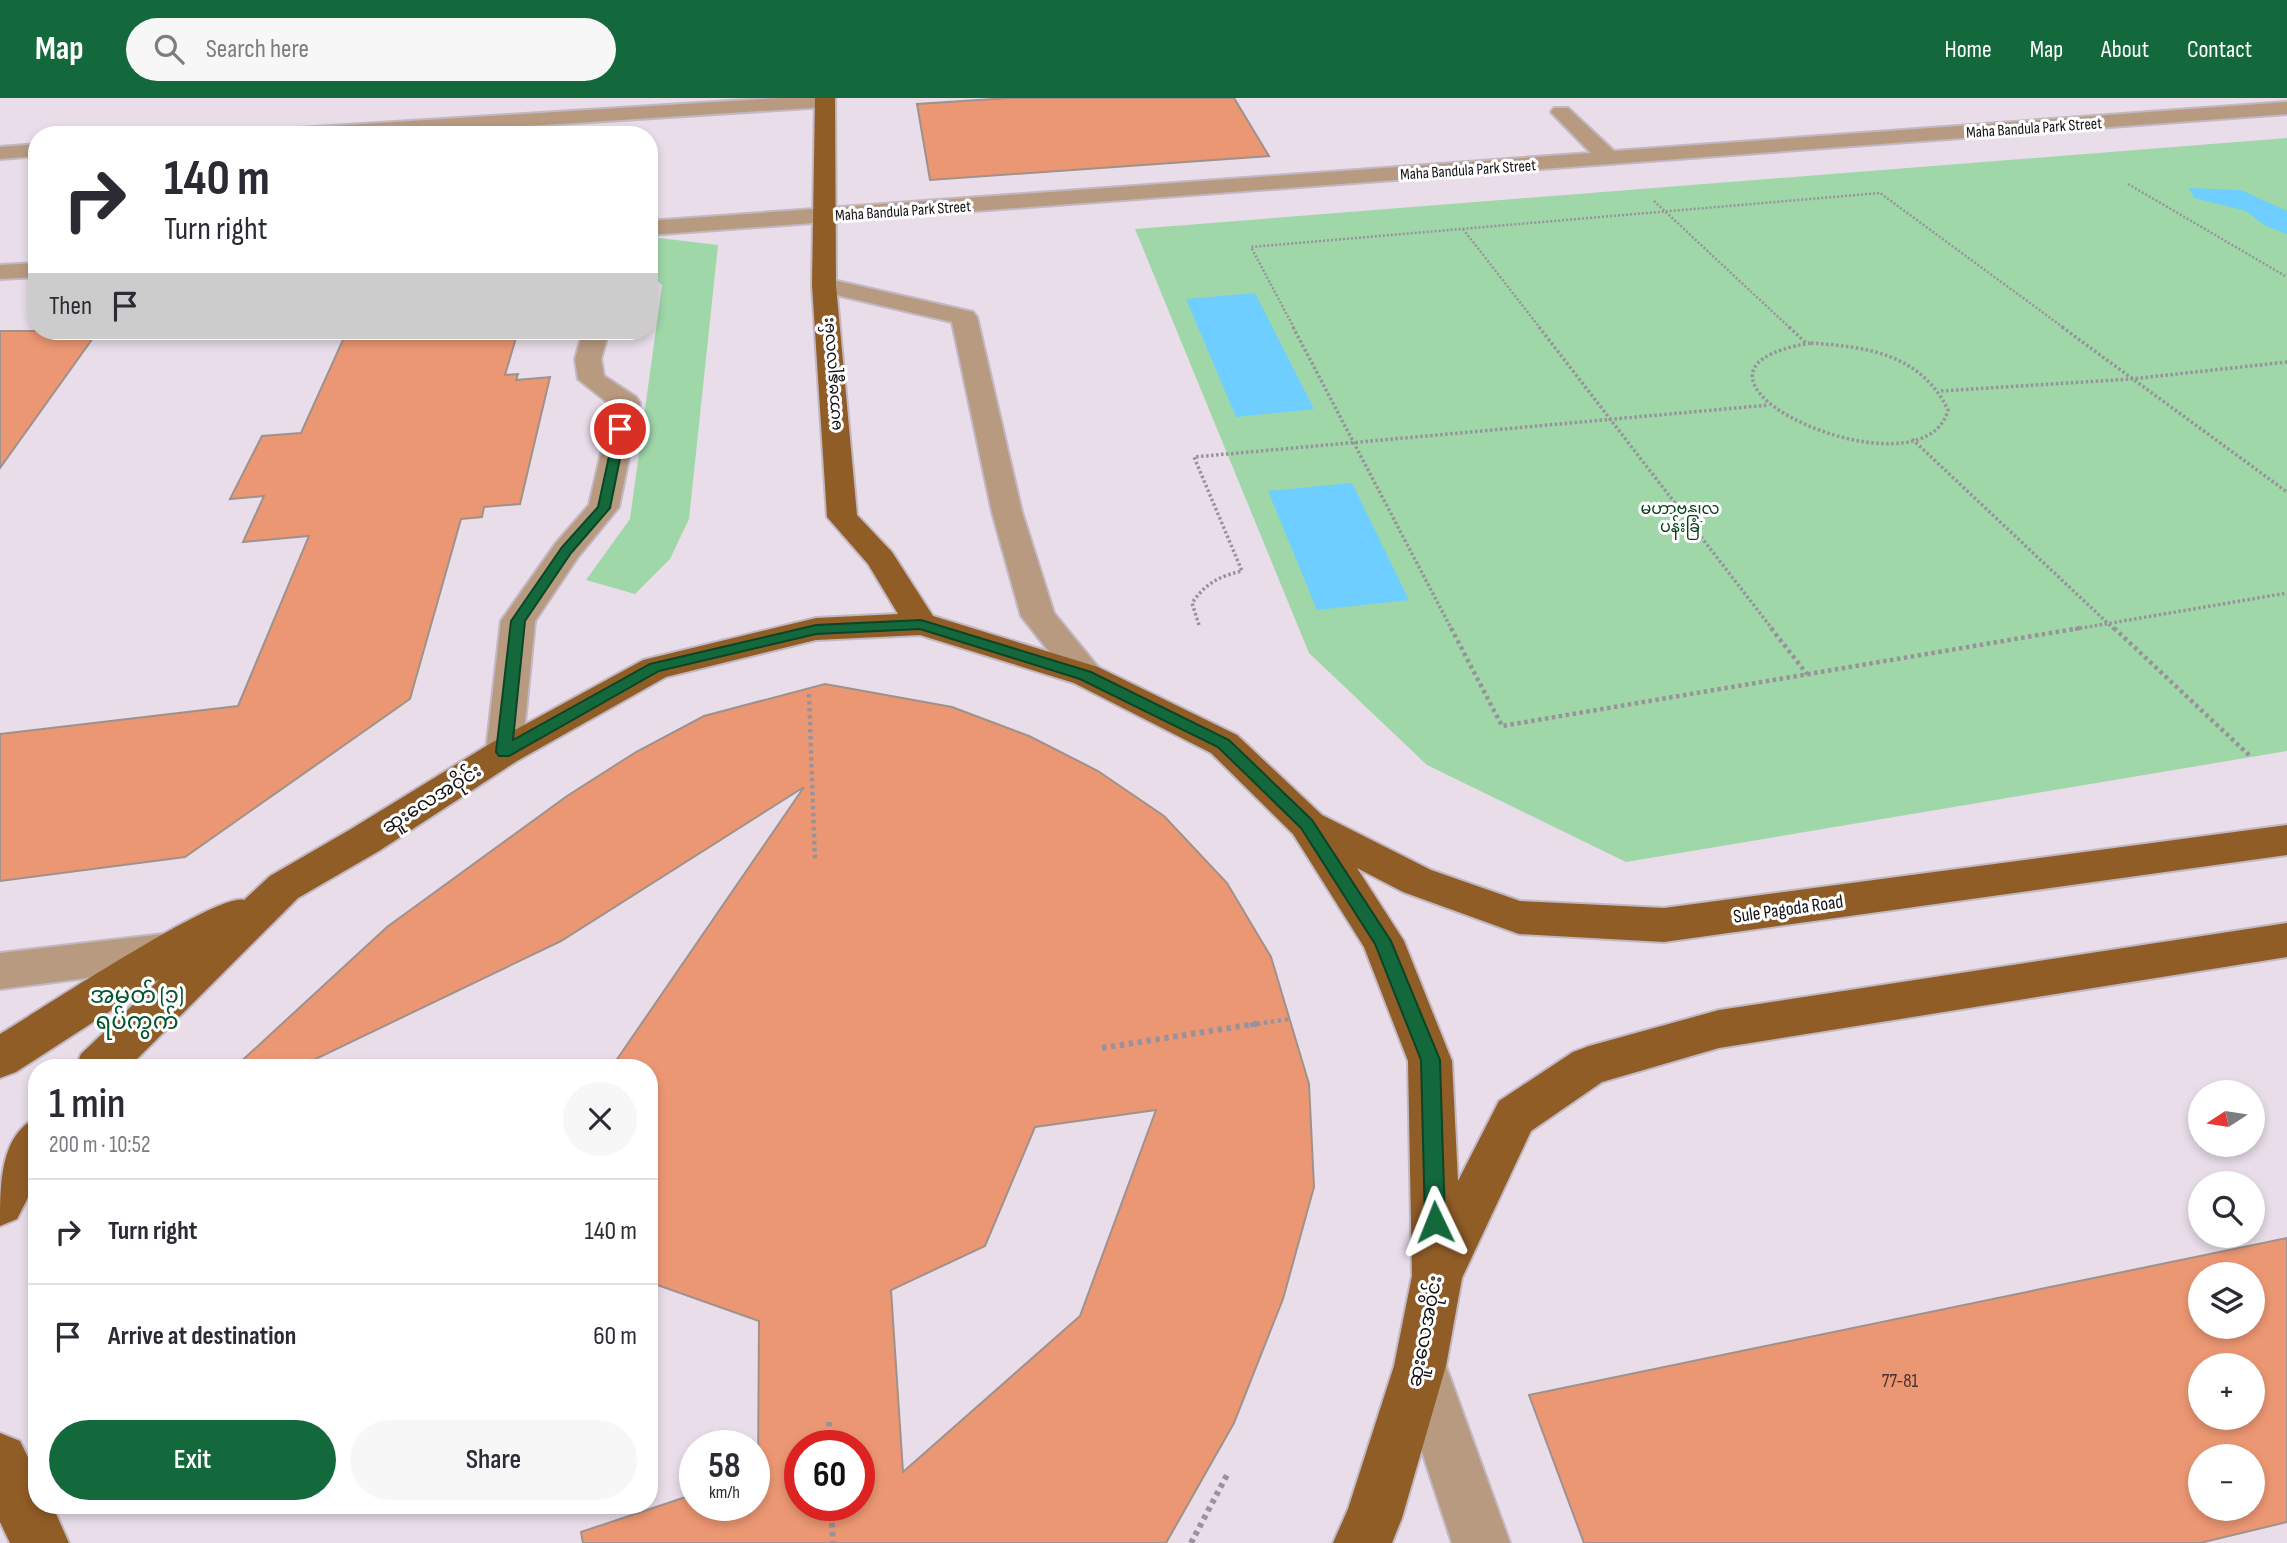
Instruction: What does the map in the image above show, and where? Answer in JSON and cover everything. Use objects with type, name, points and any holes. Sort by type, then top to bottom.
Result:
[{"type":"main road","name":"မဟာဗန္ဓုလလမ်း","points":[[825,100],[824,285],[842,517],[881,559],[921,624]]},
{"type":"main road","name":"ဆူးလေအဝိုင်း","points":[[106,1059],[284,887],[504,752],[655,667],[816,629],[921,624],[1086,675],[1224,744],[1307,824],[1382,941],[1430,1060],[1437,1276],[1420,1366],[1374,1518],[1362,1543]]},
{"type":"main road","name":"Sule Pagoda Road","points":[[1307,824],[1417,881],[1519,917],[1664,925],[2287,840]]},
{"type":"main road","points":[[0,1058],[172,950],[284,887]]},
{"type":"main road","points":[[1437,1276],[1516,1116],[1588,1066],[1719,1029],[2287,940]]},
{"type":"main road","points":[[0,1203],[28,1152]]},
{"type":"main road","points":[[0,1461],[40,1543]]},
{"type":"street","points":[[428,126],[825,100]]},
{"type":"street","name":"Maha Bandula Park Street","points":[[658,227],[2287,108]]},
{"type":"street","points":[[1561,112],[1610,159]]},
{"type":"street","points":[[0,153],[28,151]]},
{"type":"street","points":[[0,272],[28,270]]},
{"type":"street","points":[[824,285],[964,317],[1007,512],[1038,616],[1086,675]]},
{"type":"street","points":[[504,752],[518,621],[567,550],[604,508],[626,403],[592,379],[589,359],[594,340]]},
{"type":"street","points":[[0,971],[172,950]]},
{"type":"street","points":[[1420,1366],[1481,1543]]},
{"type":"path","points":[[1610,159],[1807,344]]},
{"type":"path","points":[[2128,184],[2287,276]]},
{"type":"path","points":[[2287,492],[1880,193],[1251,247],[1502,726],[2287,593]]},
{"type":"path","points":[[1463,229],[1807,674]]},
{"type":"path","points":[[1807,344],[1842,345],[1873,352],[1903,363],[1927,377],[1940,391],[1948,410],[1943,425],[1926,436],[1900,442],[1868,442],[1834,436],[1804,426],[1769,405],[1760,396],[1752,380],[1754,365],[1765,354],[1784,346],[1807,344]]},
{"type":"path","points":[[1940,391],[2131,379],[2287,362]]},
{"type":"path","points":[[1199,625],[1192,603],[1200,591],[1217,576],[1242,571],[1194,457],[1224,452],[1355,444],[1769,405]]},
{"type":"path","points":[[1912,439],[2250,757]]},
{"type":"path","points":[[809,694],[815,862]]},
{"type":"path","points":[[1102,1048],[1289,1018]]},
{"type":"path","points":[[829,1422],[829,1430]]},
{"type":"path","points":[[1191,1543],[1228,1473]]},
{"type":"path","points":[[832,1521],[833,1543]]},
{"type":"green space","name":"မဟာဗန္ဓုလ ပန်းခြံ","points":[[2287,138],[2287,751],[1626,862],[1427,765],[1309,653],[1135,229]]},
{"type":"green space","points":[[658,238],[718,245],[689,519],[670,559],[635,594],[586,580],[630,519],[654,340],[658,340],[662,285],[658,281]]},
{"type":"water","points":[[2189,188],[2241,190],[2287,211],[2287,234],[2264,225],[2246,211],[2194,198]]},
{"type":"water","points":[[1255,293],[1314,409],[1236,417],[1186,299]]},
{"type":"water","points":[[1352,483],[1409,600],[1317,610],[1268,491]]},
{"type":"building","points":[[1009,98],[1234,98],[1269,156],[930,180],[917,104]]},
{"type":"building","points":[[0,331],[28,331],[28,340],[92,340],[0,468]]},
{"type":"building","points":[[343,340],[515,340],[505,375],[518,374],[516,380],[550,377],[520,504],[484,507],[482,517],[461,519],[410,699],[185,857],[0,881],[0,734],[238,706],[309,536],[243,542],[264,496],[230,499],[262,436],[301,433]]},
{"type":"building","points":[[825,684],[952,707],[1029,736],[1098,771],[1164,816],[1227,883],[1271,957],[1309,1084],[1314,1187],[1283,1299],[1234,1423],[1166,1543],[583,1543],[581,1532],[635,1514],[658,1514],[658,1506],[679,1499],[679,1521],[770,1521],[770,1430],[758,1430],[759,1321],[658,1285],[658,1059],[617,1059],[804,787],[561,941],[316,1059],[244,1059],[387,927],[567,796],[636,752],[704,716]],"holes":[[[1156,1110],[1080,1316],[903,1472],[891,1290],[985,1246],[1035,1127]]]},
{"type":"building","points":[[2287,1238],[2287,1522],[2200,1543],[1584,1543],[1529,1395],[2239,1248],[2265,1248],[2265,1243]]},
{"type":"district","name":"အမှတ် (၁) ရပ်ကွက်","points":[[137,1008]]},
{"type":"route","points":[[620,429],[604,508],[567,550],[518,621],[504,752],[655,667],[816,629],[921,624],[1086,675],[1224,744],[1307,824],[1382,941],[1430,1060],[1435,1222]]}]
